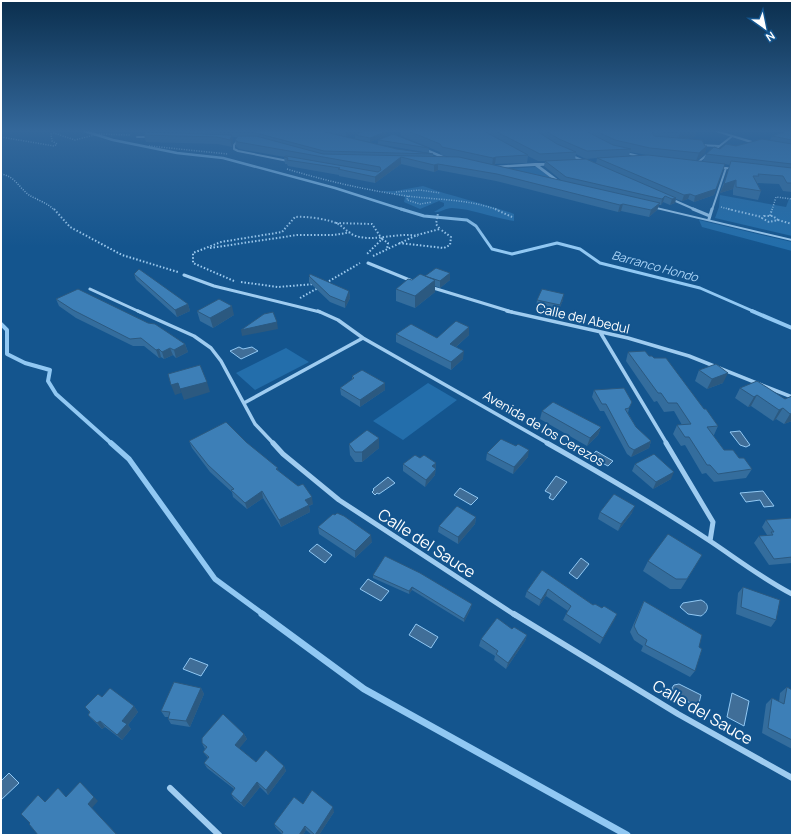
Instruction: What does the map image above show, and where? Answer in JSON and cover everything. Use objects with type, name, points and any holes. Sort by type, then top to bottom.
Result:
[{"type":"street","points":[[492,169],[502,171]]},
{"type":"street","points":[[542,169],[563,185]]},
{"type":"street","points":[[710,217],[726,169]]},
{"type":"street","points":[[548,182],[571,187]]},
{"type":"street","points":[[666,197],[710,217]]},
{"type":"street","points":[[641,203],[710,217],[792,240]]},
{"type":"street","points":[[368,263],[417,283]]},
{"type":"street","name":"Avenida de los Cerezos","points":[[184,275],[214,286],[314,309],[338,320],[364,338],[616,482],[710,542],[770,583],[792,594]]},
{"type":"street","name":"Calle del Abedul","points":[[425,286],[494,308],[628,338],[689,356],[792,397]]},
{"type":"street","name":"Calle del Sauce","points":[[90,289],[194,336],[211,348],[221,361],[255,424],[283,454],[339,500],[494,602],[678,714],[792,778]]},
{"type":"street","points":[[600,332],[713,522],[710,542]]},
{"type":"street","points":[[244,403],[364,338]]},
{"type":"street","points":[[170,788],[219,835]]},
{"type":"path","points":[[1,174],[7,175],[15,180],[28,194],[52,207],[70,227],[122,255],[184,275]]},
{"type":"path","points":[[383,191],[395,192],[420,190],[440,193]]},
{"type":"path","points":[[395,192],[408,196],[450,198],[483,204],[512,217]]},
{"type":"path","points":[[408,196],[407,200],[415,204],[432,202]]},
{"type":"path","points":[[770,216],[776,198],[792,199]]},
{"type":"path","points":[[719,207],[762,217],[770,216],[792,224]]},
{"type":"path","points":[[333,279],[316,284],[278,287],[234,281],[193,263],[193,253],[221,242],[282,232],[295,217],[309,217],[336,223],[372,224],[380,237],[388,243],[387,249]]},
{"type":"path","points":[[762,217],[767,221],[778,220]]},
{"type":"path","points":[[336,223],[356,236],[380,237],[408,234],[418,236]]},
{"type":"path","points":[[398,243],[444,248],[450,245],[452,238],[440,229]]},
{"type":"path","points":[[204,248],[297,235],[334,235],[352,232]]},
{"type":"path","points":[[365,258],[382,239]]},
{"type":"path","points":[[214,286],[234,281]]},
{"type":"shaded area","points":[[508,169],[539,169],[553,179]]},
{"type":"shaded area","points":[[423,186],[514,214],[514,221],[452,208],[434,212],[444,206],[444,203],[439,201],[420,209],[404,202],[405,197],[381,191],[395,191]]},
{"type":"shaded area","points":[[720,195],[786,207],[789,199],[792,199],[792,236],[715,218],[719,207]]},
{"type":"shaded area","points":[[699,220],[792,242],[792,251],[702,227]]},
{"type":"shaded area","points":[[239,347],[243,349],[252,347],[258,351],[241,359],[230,351]]},
{"type":"shaded area","points":[[286,348],[309,362],[255,390],[236,373]]},
{"type":"shaded area","points":[[428,383],[457,400],[403,440],[373,421]]},
{"type":"shaded area","points":[[740,431],[750,445],[746,447],[740,445],[730,432]]},
{"type":"shaded area","points":[[596,451],[613,461],[608,466],[591,457]]},
{"type":"shaded area","points":[[556,476],[567,482],[553,500],[549,498],[551,494],[545,491]]},
{"type":"shaded area","points":[[388,477],[395,483],[379,494],[377,493],[375,495],[372,492],[374,490],[373,489]]},
{"type":"shaded area","points":[[460,488],[478,498],[471,505],[454,495]]},
{"type":"shaded area","points":[[763,491],[774,506],[764,507],[760,500],[746,502],[740,493]]},
{"type":"shaded area","points":[[317,544],[332,555],[325,563],[309,551]]},
{"type":"shaded area","points":[[581,558],[589,564],[577,579],[569,573]]},
{"type":"shaded area","points":[[368,579],[389,591],[381,601],[360,589]]},
{"type":"shaded area","points":[[701,600],[706,603],[707,610],[701,616],[688,614],[680,607],[683,603]]},
{"type":"shaded area","points":[[416,624],[438,637],[431,648],[409,635]]},
{"type":"shaded area","points":[[190,658],[208,665],[201,676],[183,669]]},
{"type":"shaded area","points":[[679,684],[701,695],[698,707],[675,695],[672,688],[674,685]]},
{"type":"shaded area","points":[[732,693],[749,701],[744,726],[727,717]]},
{"type":"shaded area","points":[[9,773],[19,783],[1,800],[1,781]]},
{"type":"building","points":[[338,169],[361,169],[378,172],[385,169],[375,177]]},
{"type":"building","points":[[468,169],[511,169],[660,203],[651,210],[623,204],[620,205],[497,174]]},
{"type":"building","points":[[556,169],[609,169],[676,198],[672,199],[665,196],[662,199],[566,177]]},
{"type":"building","points":[[623,169],[723,169],[716,189],[695,196],[690,194],[684,195]]},
{"type":"building","points":[[729,169],[792,169],[792,183],[787,183],[783,176],[758,174],[759,176],[753,176],[761,191],[736,187],[736,180],[724,184]]},
{"type":"building","points":[[436,268],[450,273],[440,281],[425,276]]},
{"type":"building","points":[[139,269],[188,304],[175,310],[134,274]]},
{"type":"building","points":[[310,274],[349,291],[345,302],[330,296],[309,276]]},
{"type":"building","points":[[420,274],[435,280],[415,296],[396,289],[408,279],[412,280]]},
{"type":"building","points":[[78,289],[148,323],[155,324],[185,344],[174,350],[170,348],[162,352],[159,349],[156,350],[141,338],[130,339],[73,310],[56,299]]},
{"type":"building","points":[[542,289],[564,294],[560,305],[537,300]]},
{"type":"building","points":[[219,299],[232,306],[210,318],[197,311]]},
{"type":"building","points":[[273,312],[277,322],[241,330],[264,314]]},
{"type":"building","points":[[456,321],[469,327],[450,344],[464,351],[451,362],[396,334],[411,324],[437,338]]},
{"type":"building","points":[[645,351],[649,356],[654,358],[666,358],[718,426],[707,427],[724,450],[733,450],[739,458],[744,458],[752,469],[718,474],[710,465],[707,465],[689,437],[685,437],[677,425],[691,424],[677,403],[668,403],[661,393],[658,393],[628,352]]},
{"type":"building","points":[[716,364],[728,373],[712,379],[699,370]]},
{"type":"building","points":[[200,365],[207,382],[180,389],[178,383],[171,385],[168,374]]},
{"type":"building","points":[[362,370],[385,383],[360,400],[340,388],[354,378],[352,376]]},
{"type":"building","points":[[757,381],[785,399],[792,396],[792,413],[790,414],[783,408],[779,410],[757,395],[754,397],[740,388]]},
{"type":"building","points":[[624,388],[632,402],[629,408],[625,409],[636,427],[651,441],[634,450],[629,447],[606,404],[602,404],[594,390]]},
{"type":"building","points":[[553,402],[601,427],[590,438],[542,411]]},
{"type":"building","points":[[226,422],[246,442],[278,468],[276,469],[298,486],[303,484],[312,497],[305,500],[309,505],[279,520],[262,491],[245,503],[231,490],[234,489],[208,465],[189,441]]},
{"type":"building","points":[[367,430],[379,438],[362,452],[355,452],[349,444]]},
{"type":"building","points":[[501,439],[516,446],[518,444],[529,450],[514,467],[487,453]]},
{"type":"building","points":[[654,454],[674,472],[656,482],[635,464]]},
{"type":"building","points":[[415,455],[420,458],[424,455],[436,463],[432,466],[436,469],[426,480],[403,464]]},
{"type":"building","points":[[614,494],[635,506],[621,524],[600,512]]},
{"type":"building","points":[[457,506],[476,517],[458,537],[439,526]]},
{"type":"building","points":[[337,513],[344,516],[371,535],[355,551],[318,527],[333,514],[335,515]]},
{"type":"building","points":[[792,518],[792,557],[774,559],[759,536],[773,535],[771,532],[774,532],[766,520]]},
{"type":"building","points":[[668,534],[702,555],[687,579],[676,579],[648,561]]},
{"type":"building","points":[[385,556],[420,573],[472,604],[464,619],[412,587],[409,591],[373,575]]},
{"type":"building","points":[[542,570],[593,605],[595,604],[602,608],[604,606],[617,614],[603,638],[566,614],[571,606],[548,589],[541,600],[527,591]]},
{"type":"building","points":[[743,587],[780,600],[776,620],[741,607]]},
{"type":"building","points":[[644,601],[702,635],[699,647],[702,649],[695,671],[645,645],[647,640],[638,634],[634,626]]},
{"type":"building","points":[[497,618],[512,629],[514,627],[527,635],[508,663],[496,654],[498,651],[481,639]]},
{"type":"building","points":[[174,682],[201,688],[186,721],[168,719],[170,712],[161,711]]},
{"type":"building","points":[[787,687],[792,690],[792,740],[768,728],[772,698],[784,704]]},
{"type":"building","points":[[110,688],[134,706],[122,721],[127,724],[117,735],[100,721],[97,723],[88,715],[90,712],[85,707],[98,694],[102,697]]},
{"type":"building","points":[[223,714],[244,734],[235,745],[256,762],[266,750],[284,766],[266,790],[257,782],[241,803],[231,794],[235,788],[204,763],[209,757],[203,752],[207,747],[202,743],[202,738]]},
{"type":"building","points":[[80,782],[94,797],[88,804],[117,835],[38,835],[29,824],[30,823],[21,814],[38,795],[45,802],[58,788],[66,797]]},
{"type":"building","points":[[312,790],[333,807],[315,835],[305,826],[299,835],[281,835],[283,832],[274,824],[294,797],[303,804]]},
{"type":"waterway","name":"Barranco Hondo","points":[[264,169],[335,188],[404,210]]},
{"type":"waterway","name":"Barranco Hondo","points":[[401,209],[424,216],[467,220],[476,226],[492,249],[512,254],[557,243],[580,249],[600,263],[700,288],[755,312]]},
{"type":"waterway","name":"Barranco Hondo","points":[[752,311],[792,328]]},
{"type":"waterway","points":[[1,324],[7,330],[7,354],[25,363],[50,370],[48,381],[56,394],[112,444]]},
{"type":"waterway","points":[[111,443],[129,459],[215,579],[264,615]]},
{"type":"waterway","points":[[262,614],[364,689],[627,835]]}]
